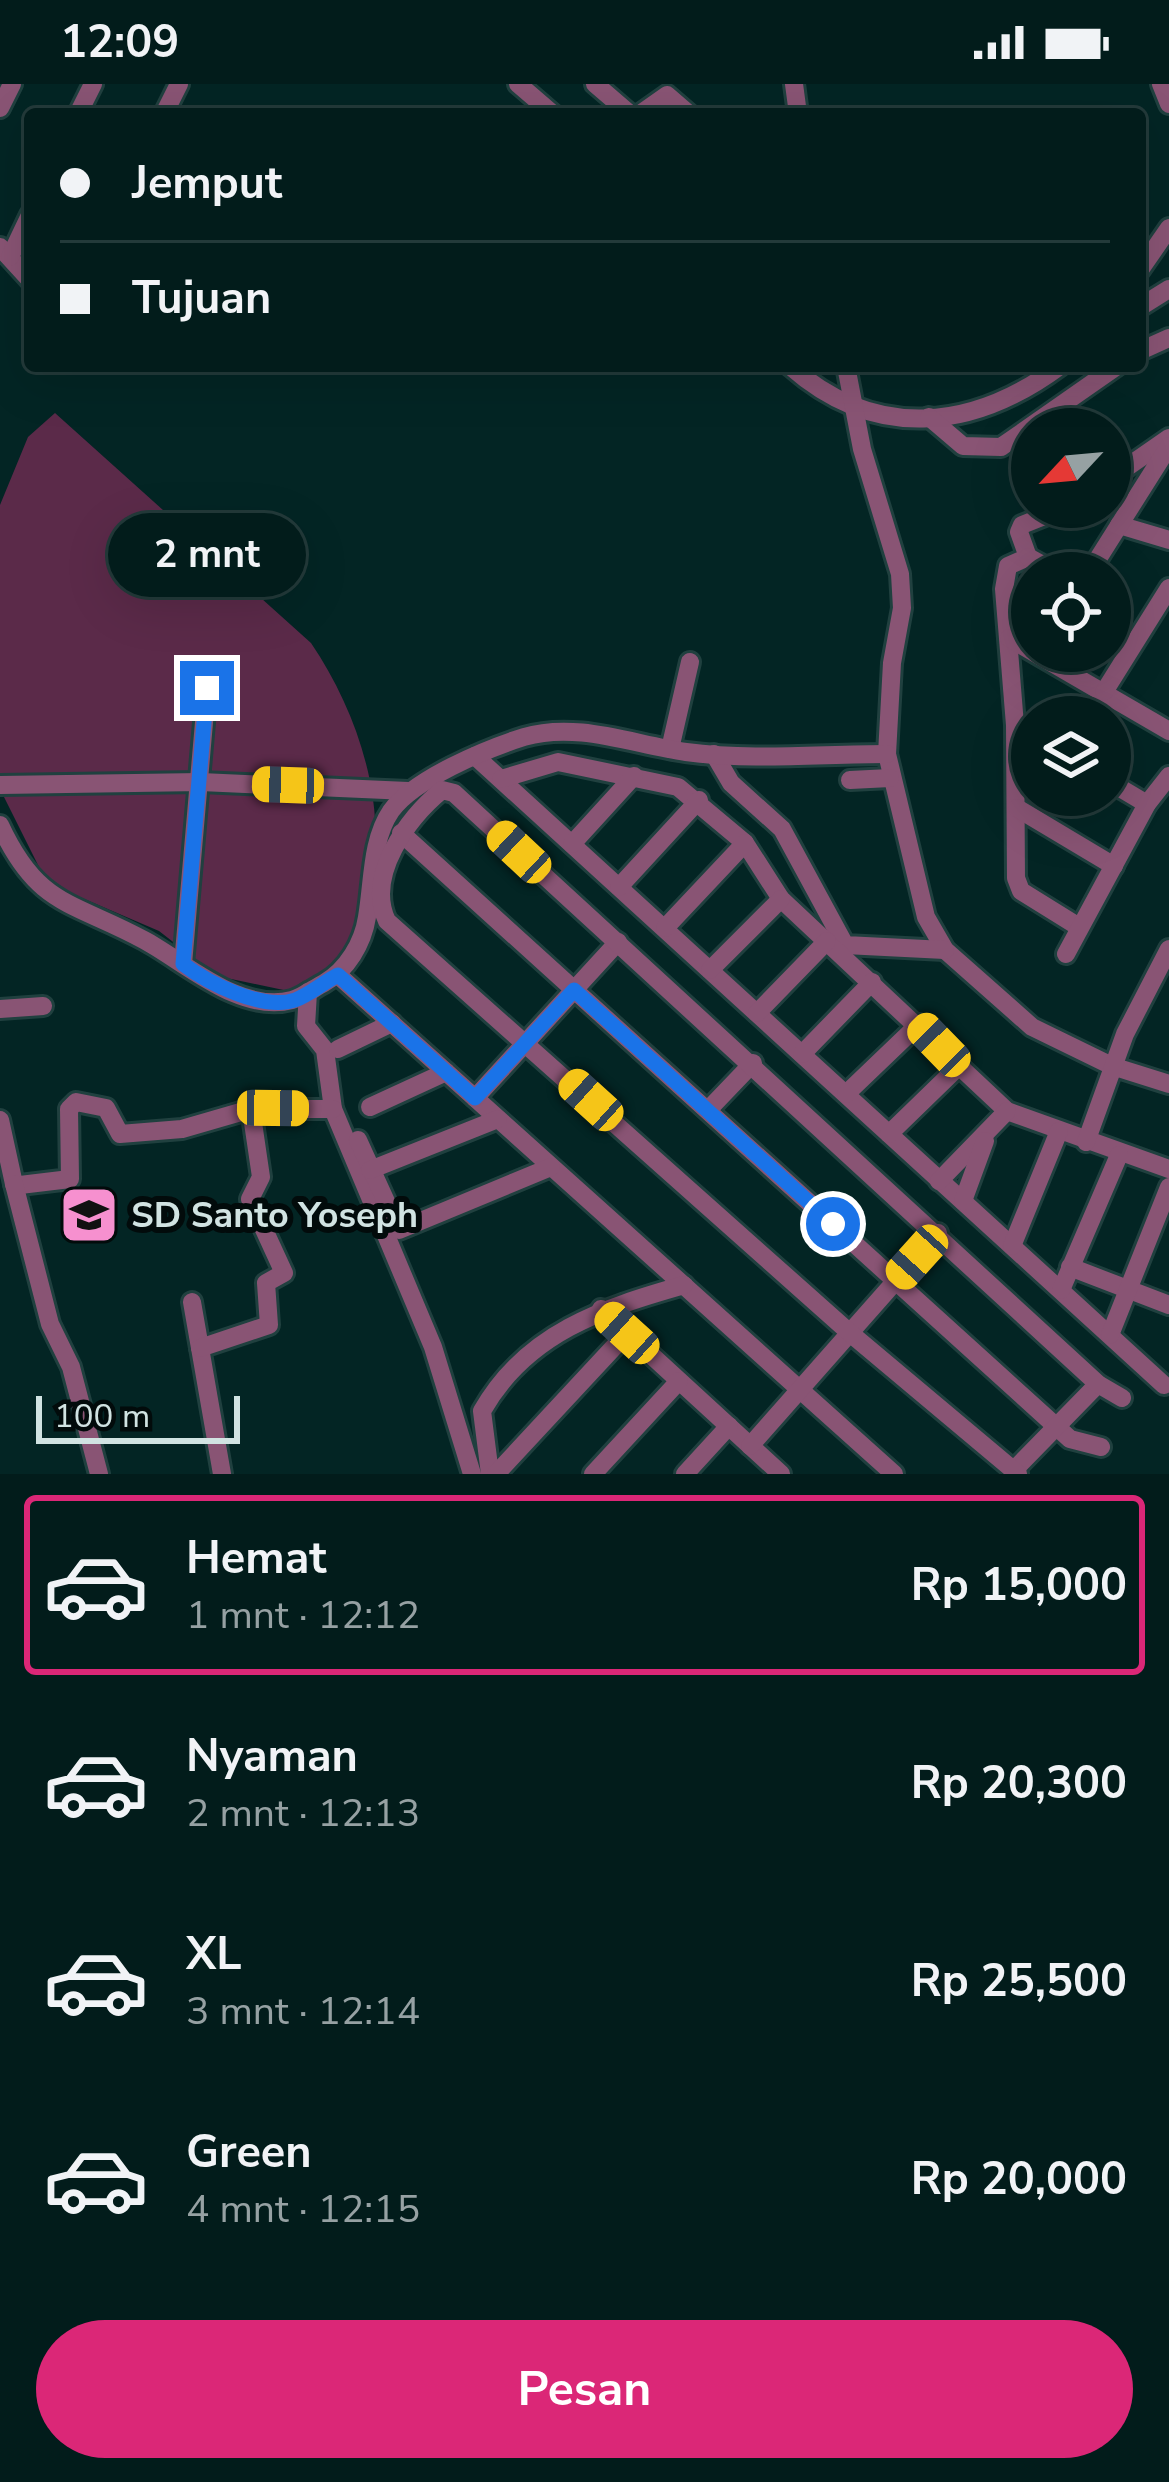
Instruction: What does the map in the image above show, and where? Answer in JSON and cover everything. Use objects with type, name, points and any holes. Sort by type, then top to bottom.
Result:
[{"type":"street","points":[[518,84],[547,108]]},
{"type":"street","points":[[595,84],[623,108]]},
{"type":"street","points":[[1161,84],[1169,104]]},
{"type":"street","points":[[0,108],[11,85]]},
{"type":"street","points":[[649,108],[667,95],[682,108]]},
{"type":"street","points":[[5,252],[24,224]]},
{"type":"street","points":[[1146,262],[1169,228]]},
{"type":"street","points":[[797,372],[856,419],[950,417],[1004,402],[1050,372]]},
{"type":"street","points":[[847,372],[862,449],[900,574],[902,608],[892,663],[887,754],[926,917],[945,950],[1032,1027],[1112,1066],[1169,1083]]},
{"type":"street","points":[[929,417],[963,446],[1001,447],[1108,372]]},
{"type":"street","points":[[1131,466],[1169,442]]},
{"type":"street","points":[[1131,505],[1169,442]]},
{"type":"street","points":[[1129,528],[1169,540]]},
{"type":"street","points":[[1011,568],[1004,572],[1018,696]]},
{"type":"street","points":[[1104,692],[1169,588]]},
{"type":"street","points":[[1010,638],[1169,730]]},
{"type":"street","points":[[670,749],[690,662]]},
{"type":"street","points":[[183,964],[207,688]]},
{"type":"street","points":[[0,825],[48,896],[210,982],[257,998],[296,1000],[338,975],[362,940],[382,827],[408,791],[475,756],[529,735],[564,732],[714,754],[887,754]]},
{"type":"street","points":[[714,754],[730,783],[782,829],[845,945],[945,950]]},
{"type":"street","points":[[475,756],[1110,1336],[1138,1361],[1167,1377]]},
{"type":"street","points":[[501,779],[546,763],[678,787],[745,843],[781,898],[1007,1111],[1119,1155],[1169,1169]]},
{"type":"street","points":[[607,771],[604,784],[614,798]]},
{"type":"street","points":[[572,844],[634,776]]},
{"type":"street","points":[[1066,954],[1147,804],[1169,776]]},
{"type":"street","points":[[850,780],[890,778]]},
{"type":"street","points":[[0,785],[201,782],[408,791]]},
{"type":"street","points":[[1098,1384],[1016,1472],[850,1333],[387,920],[381,901],[401,833],[414,813],[449,789],[1098,1384],[1122,1398]]},
{"type":"street","points":[[1131,794],[1147,804]]},
{"type":"street","points":[[619,886],[699,800]]},
{"type":"street","points":[[1017,816],[1017,885],[1079,927]]},
{"type":"street","points":[[1030,816],[1114,866]]},
{"type":"street","points":[[401,833],[1058,1428],[1078,1443],[1101,1447]]},
{"type":"street","points":[[664,928],[745,843]]},
{"type":"street","points":[[710,970],[781,898]]},
{"type":"street","points":[[757,1013],[827,941]]},
{"type":"street","points":[[475,1098],[618,942]]},
{"type":"street","points":[[1086,1142],[1126,1030],[1169,949]]},
{"type":"street","points":[[338,975],[894,1474]]},
{"type":"street","points":[[802,1054],[872,982]]},
{"type":"street","points":[[308,992],[306,1026],[326,1050],[339,1109],[433,1347],[472,1474]]},
{"type":"street","points":[[0,1010],[43,1006]]},
{"type":"street","points":[[338,1049],[392,1023]]},
{"type":"street","points":[[846,1094],[919,1024]]},
{"type":"street","points":[[708,1110],[753,1063]]},
{"type":"street","points":[[889,1134],[959,1066]]},
{"type":"street","points":[[370,1107],[446,1072]]},
{"type":"street","points":[[14,1184],[70,1179],[69,1109],[76,1102],[106,1108],[120,1134],[182,1129],[251,1109],[339,1109]]},
{"type":"street","points":[[200,1348],[269,1325],[266,1283],[284,1273],[250,1199],[261,1178],[251,1109]]},
{"type":"street","points":[[339,1109],[395,1228],[404,1231],[551,1167]]},
{"type":"street","points":[[939,1181],[1007,1111]]},
{"type":"street","points":[[370,1170],[498,1119]]},
{"type":"street","points":[[0,1120],[50,1324],[71,1367],[99,1474]]},
{"type":"street","points":[[963,1201],[988,1131]]},
{"type":"street","points":[[1012,1246],[1059,1131]]},
{"type":"street","points":[[1061,1291],[1119,1155]]},
{"type":"street","points":[[1110,1336],[1169,1187]]},
{"type":"street","points":[[1149,1231],[1169,1240]]},
{"type":"street","points":[[750,1446],[938,1233]]},
{"type":"street","points":[[1070,1267],[1169,1305]]},
{"type":"street","points":[[493,1474],[482,1419],[485,1405],[554,1332],[601,1309],[684,1285]]},
{"type":"street","points":[[192,1302],[222,1474]]},
{"type":"street","points":[[601,1309],[776,1472]]},
{"type":"street","points":[[493,1474],[627,1333]]},
{"type":"street","points":[[593,1474],[680,1381]]},
{"type":"street","points":[[685,1474],[729,1426]]},
{"type":"shaded area","points":[[55,413],[311,643],[348,712],[371,788],[374,867],[366,906],[350,943],[312,996],[217,976],[159,931],[47,883],[0,789],[0,505],[28,437]]},
{"type":"place","name":"SD Santo Yoseph","points":[[89,1215]]},
{"type":"route","points":[[207,688],[183,964],[210,982],[272,1001],[296,1000],[338,975],[475,1098],[574,990],[833,1224]]}]
